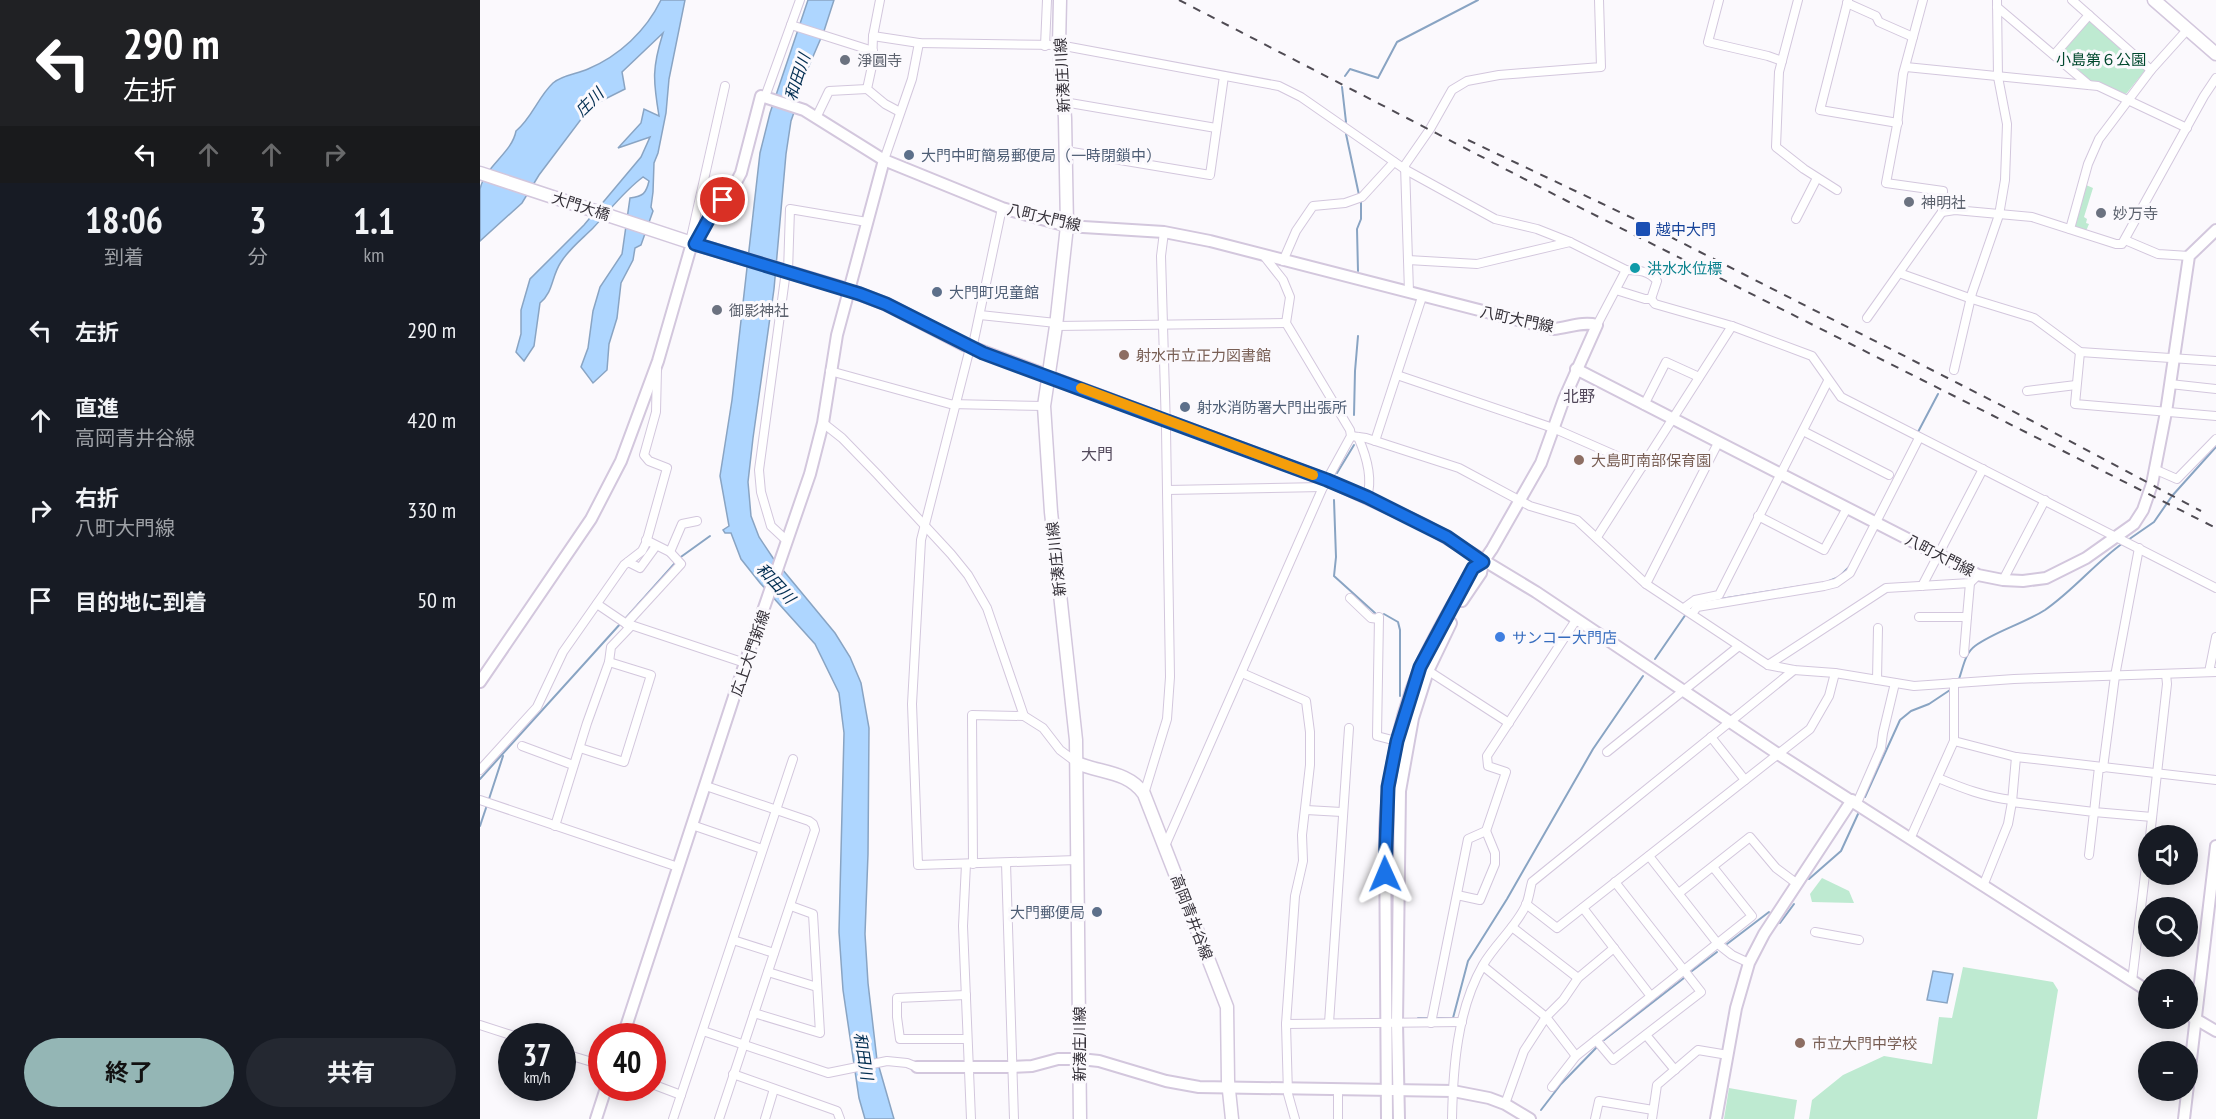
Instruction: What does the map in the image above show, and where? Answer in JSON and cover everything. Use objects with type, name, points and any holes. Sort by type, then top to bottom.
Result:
[{"type":"main road","name":"新湊庄川線","points":[[1060,0],[1059,45],[1066,151],[1066,226],[1056,325],[1044,406],[1051,512],[1077,763],[1080,1119]]},
{"type":"main road","points":[[2154,0],[2216,54]]},
{"type":"main road","name":"大門大橋","points":[[480,173],[689,242]]},
{"type":"main road","points":[[689,242],[849,290],[886,304],[970,348],[1048,376]]},
{"type":"main road","name":"高岡青井谷線","points":[[1077,763],[1125,777],[1138,785],[1144,794],[1227,1007],[1228,1087],[1232,1119]]},
{"type":"street","points":[[689,242],[734,186],[741,173],[761,96],[765,97],[794,25],[800,0]]},
{"type":"street","points":[[867,89],[880,0]]},
{"type":"street","points":[[1045,46],[1047,0]]},
{"type":"street","points":[[1409,292],[1405,165],[1430,129],[1452,90],[1467,81],[1499,75],[1601,67],[1599,0]]},
{"type":"street","points":[[1719,0],[1708,42],[1782,61]]},
{"type":"street","points":[[1798,0],[1779,72],[1776,147],[1779,152],[1837,190]]},
{"type":"street","points":[[1867,318],[1942,212],[1942,191],[1886,183],[1898,123],[1903,74],[1923,0]]},
{"type":"street","points":[[2072,0],[2151,69]]},
{"type":"street","points":[[1898,123],[1820,110],[1848,2],[1876,16],[1879,22],[1912,37]]},
{"type":"street","points":[[1997,3],[2089,85],[2128,100],[2187,128]]},
{"type":"street","points":[[1954,370],[1972,299],[1999,215],[2004,180],[2007,124],[1998,77],[1997,3]]},
{"type":"street","points":[[2054,55],[2089,15]]},
{"type":"street","points":[[794,25],[873,51]]},
{"type":"street","points":[[2070,229],[2093,151],[2099,139],[2151,69],[2187,30]]},
{"type":"street","points":[[873,36],[919,43],[1059,45],[1279,86],[1290,91],[1406,170],[1495,219],[1537,228],[1626,270],[1651,274],[1657,281],[1650,299]]},
{"type":"street","points":[[884,160],[912,79],[919,43]]},
{"type":"street","points":[[1906,67],[2069,85],[2089,85]]},
{"type":"street","points":[[1066,151],[1210,175],[1224,76]]},
{"type":"street","points":[[1942,212],[1955,210],[2032,217],[2122,244],[2216,78]]},
{"type":"street","points":[[480,682],[591,519],[621,461],[658,361],[690,250],[689,242],[725,86]]},
{"type":"street","points":[[816,118],[829,91],[867,89],[885,104],[900,112]]},
{"type":"street","name":"八町大門線","points":[[765,97],[804,110],[884,160],[1002,208],[1066,226],[1164,232],[1210,241],[1553,329],[1572,327],[1586,322],[1597,325]]},
{"type":"street","points":[[1064,102],[1216,128]]},
{"type":"street","name":"広上大門新線","points":[[627,1023],[745,663],[810,474],[823,423],[830,371],[849,290],[884,160]]},
{"type":"street","points":[[1283,261],[1296,231],[1313,206],[1345,203],[1362,197],[1394,162]]},
{"type":"street","points":[[1796,219],[1817,178]]},
{"type":"street","points":[[1002,208],[980,315],[921,540],[912,704],[918,865],[1077,860]]},
{"type":"street","points":[[785,544],[771,526],[761,492],[759,470],[786,271],[790,209],[867,222]]},
{"type":"street","points":[[2125,240],[2158,254],[2189,256],[2216,230]]},
{"type":"street","points":[[1144,794],[1167,719],[1170,677],[1161,256],[1164,232]]},
{"type":"street","points":[[1408,260],[1477,264],[1570,242]]},
{"type":"street","points":[[1264,256],[1283,280],[1290,297],[1287,323],[1366,456],[1369,490],[1367,497]]},
{"type":"street","name":"八町大門線","points":[[1576,369],[1938,554],[1974,579],[2023,581],[2046,578],[2086,558],[2117,537],[2134,524],[2143,510],[2149,495],[2166,412],[2189,256]]},
{"type":"street","points":[[1399,1119],[1391,1023],[1385,829],[1388,787],[1402,742],[1413,718],[1424,669],[1481,573],[1483,562],[1540,463],[1576,369],[1626,270]]},
{"type":"street","points":[[1899,273],[2034,318],[2080,351],[2216,361]]},
{"type":"street","points":[[1616,290],[1650,299],[1655,304],[1732,326],[1812,356],[1841,397],[2216,588]]},
{"type":"street","points":[[1375,441],[1422,297]]},
{"type":"street","points":[[980,315],[1056,325],[1287,323]]},
{"type":"street","points":[[1597,537],[1732,326]]},
{"type":"street","points":[[2080,351],[2075,404],[2216,416]]},
{"type":"street","points":[[480,770],[537,707],[563,652],[628,562],[642,551],[667,468],[648,461],[644,455],[656,412],[658,361]]},
{"type":"street","points":[[1644,405],[1666,362],[1699,377]]},
{"type":"street","points":[[830,371],[957,405],[1044,406]]},
{"type":"street","points":[[1398,375],[1553,428],[1642,468]]},
{"type":"street","points":[[1048,376],[1325,484],[1367,497],[1447,537],[1483,562],[1495,566],[1515,579],[1778,754],[2138,985]]},
{"type":"street","points":[[1684,608],[1695,600],[1719,595],[1828,381]]},
{"type":"street","points":[[2170,384],[2216,389]]},
{"type":"street","points":[[2027,391],[2076,385]]},
{"type":"street","points":[[823,423],[842,438],[968,575],[987,608],[1024,716]]},
{"type":"street","points":[[1803,431],[1889,475]]},
{"type":"street","points":[[1355,437],[1375,441],[1460,468],[1530,506],[1577,520],[1646,584],[1768,665],[1914,686],[2213,672],[2216,636]]},
{"type":"street","points":[[1165,846],[1325,484],[1355,437]]},
{"type":"street","points":[[1692,614],[1697,607],[1836,583],[1850,573],[1919,438]]},
{"type":"street","points":[[2154,469],[2177,479],[2216,440]]},
{"type":"street","points":[[1646,584],[1718,443]]},
{"type":"street","points":[[1922,586],[1983,469]]},
{"type":"street","points":[[1167,490],[1325,484]]},
{"type":"street","points":[[2003,580],[2044,500]]},
{"type":"street","points":[[1758,516],[1824,550],[1847,508]]},
{"type":"street","points":[[670,552],[682,524],[697,521]]},
{"type":"street","points":[[555,826],[573,765],[609,662],[611,647],[625,623],[681,564],[670,552],[646,540]]},
{"type":"street","points":[[628,562],[640,568],[656,546]]},
{"type":"street","points":[[2089,855],[2115,676],[2139,548]]},
{"type":"street","points":[[1768,665],[1886,588],[1974,579],[1967,616],[1964,653]]},
{"type":"street","points":[[1350,598],[1371,618],[1379,618],[1377,736],[1402,742]]},
{"type":"street","points":[[597,604],[625,623],[745,663]]},
{"type":"street","points":[[1919,616],[1967,616]]},
{"type":"street","points":[[1457,895],[1480,900],[1495,864],[1495,853],[1486,831],[1506,772],[1488,766],[1487,756],[1576,620]]},
{"type":"street","points":[[1877,680],[1878,628]]},
{"type":"street","points":[[1607,752],[1739,646]]},
{"type":"street","points":[[579,748],[624,762],[651,675],[609,662]]},
{"type":"street","points":[[1424,669],[1509,723]]},
{"type":"street","points":[[1452,1119],[1453,1091],[1462,1022],[1483,966],[1526,904],[1532,882],[1794,670]]},
{"type":"street","points":[[1242,673],[1306,701],[1310,765],[1302,835],[1303,861],[1295,896],[1286,1024],[1287,1088],[1295,1119]]},
{"type":"street","points":[[1526,904],[1557,928],[1809,729],[1829,696],[1836,673]]},
{"type":"street","points":[[2151,825],[2167,684],[2166,674]]},
{"type":"street","points":[[1716,1119],[1742,985],[1749,963],[1796,882],[1855,802],[1881,748],[1895,683]]},
{"type":"street","points":[[1911,839],[1954,741],[1954,683]]},
{"type":"street","points":[[971,1119],[963,926],[969,864],[972,715],[1024,716],[1043,728],[1060,750],[1077,763]]},
{"type":"street","points":[[1329,1023],[1349,728]]},
{"type":"street","points":[[1711,737],[1745,780]]},
{"type":"street","points":[[1954,741],[2016,757],[2216,780]]},
{"type":"street","points":[[522,746],[573,765]]},
{"type":"street","points":[[1983,886],[2008,824],[2016,757]]},
{"type":"street","points":[[673,1119],[793,759]]},
{"type":"street","points":[[1938,778],[1969,791],[1994,798],[2094,812],[2152,817]]},
{"type":"street","points":[[706,786],[809,821],[815,830],[719,1119]]},
{"type":"street","points":[[485,802],[678,867]]},
{"type":"street","points":[[1306,810],[1342,812]]},
{"type":"street","points":[[692,825],[762,849]]},
{"type":"street","points":[[1431,1023],[1467,838],[1486,831]]},
{"type":"street","points":[[1679,892],[1750,837],[1776,868],[1796,882]]},
{"type":"street","points":[[2198,969],[2216,846]]},
{"type":"street","points":[[1649,856],[1718,944],[1732,956],[1749,963]]},
{"type":"street","points":[[1006,863],[1014,1119]]},
{"type":"street","points":[[1552,1087],[1576,1056],[1752,916],[1713,867]]},
{"type":"street","points":[[1596,1040],[1612,1060],[1701,992],[1615,882]]},
{"type":"street","points":[[2132,981],[2144,885]]},
{"type":"street","points":[[754,1013],[820,1033],[813,914],[791,906]]},
{"type":"street","points":[[1583,908],[1650,995]]},
{"type":"street","points":[[1512,927],[1578,978]]},
{"type":"street","points":[[1815,932],[1859,940]]},
{"type":"street","points":[[733,940],[774,953]]},
{"type":"street","points":[[1505,1104],[1524,1051],[1546,1017],[1563,1000],[1578,978],[1614,948]]},
{"type":"street","points":[[1483,966],[1546,1017],[1576,1056]]},
{"type":"street","points":[[768,972],[817,987]]},
{"type":"street","points":[[966,995],[897,998],[897,1017],[900,1039],[967,1039]]},
{"type":"street","points":[[2198,1020],[2216,1031]]},
{"type":"street","points":[[1286,1024],[1462,1022]]},
{"type":"street","points":[[1387,1119],[1386,1090],[1391,1023]]},
{"type":"street","points":[[480,1025],[498,1031]]},
{"type":"street","points":[[2184,1119],[2190,1029]]},
{"type":"street","points":[[703,1031],[828,1073],[887,1061],[908,1063],[917,1067],[1012,1067],[1058,1059],[1080,1059],[1099,1061],[1166,1081],[1199,1086],[1453,1091],[1489,1098],[1505,1104],[1530,1119]]},
{"type":"street","points":[[1646,1035],[1675,1070]]},
{"type":"street","points":[[1652,1119],[1657,1085],[1698,1050],[1728,1055]]},
{"type":"street","points":[[733,1074],[837,1111],[840,1119]]},
{"type":"street","points":[[666,1089],[681,1095]]},
{"type":"street","points":[[765,1119],[774,1089]]},
{"type":"street","points":[[1338,1090],[1338,1119]]},
{"type":"street","points":[[596,1119],[602,1101]]},
{"type":"street","points":[[1595,1119],[1599,1101],[1653,1110]]},
{"type":"green space","name":"小島第６公園","points":[[2089,21],[2147,68],[2126,94],[2089,80],[2061,53]]},
{"type":"green space","points":[[2086,185],[2093,188],[2084,217],[2087,219],[2086,223],[2089,224],[2086,231],[2073,227]]},
{"type":"green space","points":[[1822,878],[1849,891],[1854,903],[1812,902],[1810,894]]},
{"type":"green space","points":[[1963,967],[2053,982],[2058,990],[2037,1119],[1809,1119],[1812,1100],[1843,1075],[1884,1056],[1932,1064],[1939,1017],[1952,1018]]},
{"type":"green space","points":[[1729,1088],[1797,1100],[1794,1119],[1724,1119]]},
{"type":"water","name":"庄川","points":[[661,0],[685,0],[669,79],[666,113],[654,163],[651,207],[653,211],[641,245],[635,248],[633,260],[621,283],[617,318],[609,344],[607,370],[593,383],[581,367],[588,348],[593,311],[600,287],[622,254],[630,198],[643,194],[649,181],[643,177],[630,188],[564,257],[548,294],[540,303],[534,346],[524,361],[516,352],[521,334],[521,310],[530,279],[584,225],[641,157],[650,137],[618,148],[641,123],[644,109],[659,116],[655,74],[663,33],[622,72],[625,89],[591,106],[539,175],[522,203],[480,241],[480,189],[487,173],[553,83],[599,64],[621,50],[648,22]]},
{"type":"water","name":"和田川","points":[[808,0],[834,0],[824,31],[796,96],[798,101],[791,121],[774,289],[748,482],[751,516],[759,537],[773,558],[835,633],[850,657],[861,683],[869,728],[865,934],[868,983],[877,1060],[894,1119],[865,1119],[859,1098],[843,990],[839,932],[844,733],[839,693],[815,644],[760,583],[741,559],[731,533],[725,533],[723,530],[729,526],[720,476],[732,400],[760,153],[770,113]]},
{"type":"water","points":[[1933,971],[1953,974],[1947,1003],[1927,1000]]},
{"type":"waterway","points":[[1345,76],[1350,69],[1378,78],[1397,42],[1478,0]]},
{"type":"waterway","points":[[1342,87],[1346,122]]},
{"type":"waterway","points":[[1346,134],[1359,195]]},
{"type":"waterway","points":[[1358,271],[1357,229],[1361,219],[1361,201]]},
{"type":"waterway","points":[[1354,415],[1358,336]]},
{"type":"waterway","points":[[1918,432],[1938,394]]},
{"type":"waterway","points":[[1337,473],[1354,445]]},
{"type":"waterway","points":[[2128,540],[2154,522],[2172,496],[2216,447]]},
{"type":"waterway","points":[[1334,500],[1336,557],[1334,576],[1375,613]]},
{"type":"waterway","points":[[678,559],[710,536]]},
{"type":"waterway","points":[[1959,679],[1967,657],[1975,646],[2045,610],[2123,543]]},
{"type":"waterway","points":[[625,619],[675,563]]},
{"type":"waterway","points":[[1829,581],[1839,577],[1849,567]]},
{"type":"waterway","points":[[1714,600],[1815,584]]},
{"type":"waterway","points":[[1384,614],[1398,622],[1400,630],[1400,696]]},
{"type":"waterway","points":[[1655,659],[1686,614]]},
{"type":"waterway","points":[[480,779],[621,623]]},
{"type":"waterway","points":[[1438,1018],[1453,1018],[1468,961],[1507,899],[1593,749],[1643,676]]},
{"type":"waterway","points":[[1865,797],[1900,720],[1911,711],[1929,704],[1950,690]]},
{"type":"waterway","points":[[1404,738],[1406,728]]},
{"type":"waterway","points":[[1397,780],[1402,746]]},
{"type":"waterway","points":[[489,799],[503,756]]},
{"type":"waterway","points":[[1392,847],[1394,799]]},
{"type":"waterway","points":[[480,826],[487,805]]},
{"type":"waterway","points":[[1809,879],[1841,851],[1858,814]]},
{"type":"waterway","points":[[1391,988],[1392,859]]},
{"type":"waterway","points":[[1780,923],[1794,904]]},
{"type":"waterway","points":[[1727,944],[1769,912]]},
{"type":"waterway","points":[[1692,971],[1717,952]]},
{"type":"waterway","points":[[1604,1040],[1684,978]]},
{"type":"waterway","points":[[1418,1018],[1427,1018]]},
{"type":"waterway","points":[[1541,1110],[1561,1084],[1597,1047]]},
{"type":"railway","points":[[1179,0],[1567,201],[2216,528]]},
{"type":"railway","points":[[1468,140],[1647,225],[2036,423],[2201,511]]},
{"type":"slow traffic","points":[[1081,388],[1313,475]]},
{"type":"place","name":"淨圓寺","points":[[845,60]]},
{"type":"place","name":"大門中町簡易郵便局（一時閉鎖中）","points":[[909,155]]},
{"type":"place","name":"神明社","points":[[1909,202]]},
{"type":"place","name":"妙万寺","points":[[2101,213]]},
{"type":"place","name":"越中大門","points":[[1643,229]]},
{"type":"place","name":"洪水水位標","points":[[1635,268]]},
{"type":"place","name":"大門町児童館","points":[[937,292]]},
{"type":"place","name":"御影神社","points":[[717,310]]},
{"type":"place","name":"射水市立正力図書館","points":[[1124,355]]},
{"type":"place","name":"射水消防署大門出張所","points":[[1185,407]]},
{"type":"place","name":"大島町南部保育園","points":[[1579,460]]},
{"type":"place","name":"サンコー大門店","points":[[1500,637]]},
{"type":"place","name":"大門郵便局","points":[[1097,912]]},
{"type":"place","name":"市立大門中学校","points":[[1800,1043]]},
{"type":"district","name":"北野","points":[[1579,396]]},
{"type":"district","name":"大門","points":[[1097,454]]},
{"type":"route","points":[[723,200],[711,215],[695,244],[860,294],[886,304],[983,353],[1327,480],[1425,525],[1483,562],[1473,568],[1420,667],[1403,720],[1388,787],[1385,874]]}]
